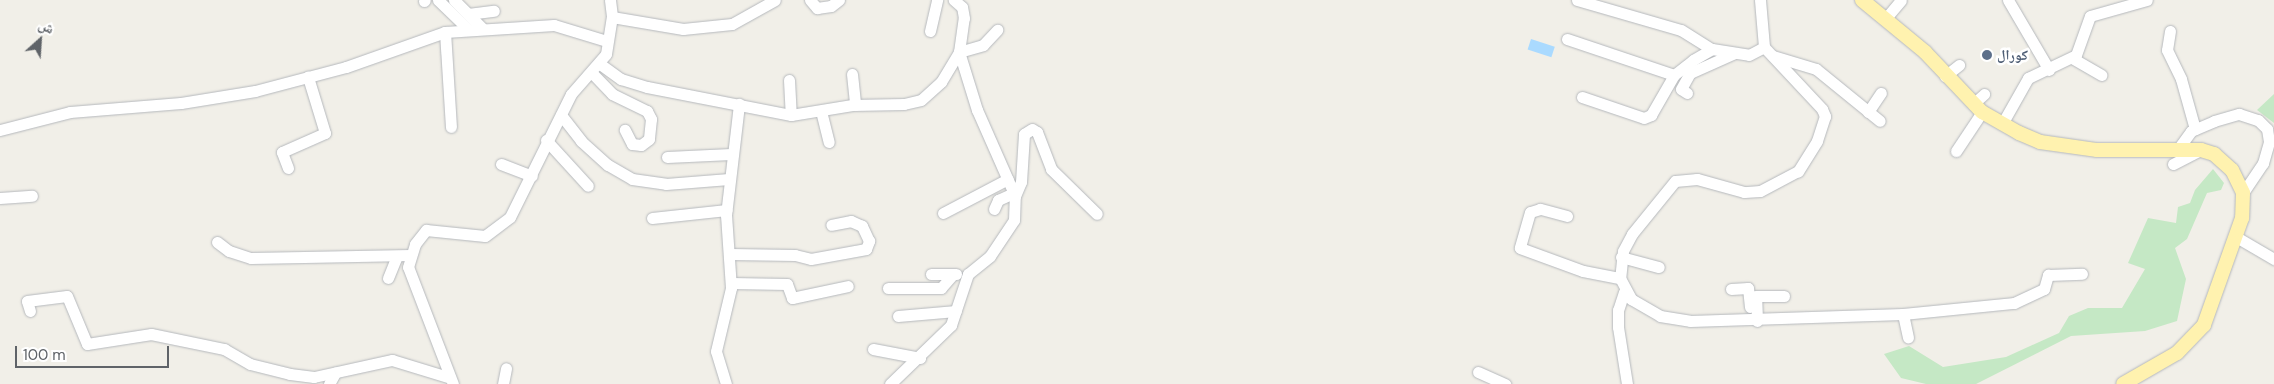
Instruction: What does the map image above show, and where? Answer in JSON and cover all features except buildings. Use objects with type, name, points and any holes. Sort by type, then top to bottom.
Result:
[{"type":"main road","points":[[1862,0],[1925,52],[1945,76],[1978,108],[2002,124],[2040,142],[2097,150],[2201,150],[2214,154],[2232,170],[2243,193],[2238,238],[2204,325],[2178,353],[2123,384]]},
{"type":"street","points":[[438,0],[469,30]]},
{"type":"street","points":[[454,0],[482,29]]},
{"type":"street","points":[[451,380],[415,291],[408,267],[410,255],[426,230],[472,237],[495,231],[520,202],[546,140],[571,94],[596,68],[607,41],[612,16],[610,0]]},
{"type":"street","points":[[612,16],[683,29],[708,27],[752,16],[775,0]]},
{"type":"street","points":[[810,0],[817,8],[831,6],[839,0]]},
{"type":"street","points":[[930,31],[937,0]]},
{"type":"street","points":[[596,68],[638,85],[710,104],[740,104],[792,115],[855,105],[904,104],[921,100],[941,82],[958,52],[964,18],[962,7],[954,0]]},
{"type":"street","points":[[1577,0],[1681,30],[1712,49],[1749,55],[1768,51],[1816,69],[1880,121]]},
{"type":"street","points":[[1626,384],[1618,328],[1618,310],[1624,292],[1620,278],[1621,257],[1632,234],[1675,181],[1696,179],[1744,192],[1760,191],[1798,171],[1817,141],[1825,116],[1815,100],[1768,51],[1760,0]]},
{"type":"street","points":[[1886,18],[1901,0]]},
{"type":"street","points":[[2008,0],[2049,70]]},
{"type":"street","points":[[2002,124],[2028,78],[2072,58],[2084,42],[2090,16],[2147,0]]},
{"type":"street","points":[[468,14],[494,11]]},
{"type":"street","points":[[0,130],[70,112],[200,100],[308,77],[445,32],[554,25],[607,41]]},
{"type":"street","points":[[958,52],[983,45],[998,30]]},
{"type":"street","points":[[2170,31],[2167,50],[2181,79],[2195,129]]},
{"type":"street","points":[[445,32],[451,127]]},
{"type":"street","points":[[1567,39],[1674,75]]},
{"type":"street","points":[[1582,97],[1644,118],[1651,115],[1674,75],[1712,49]]},
{"type":"street","points":[[958,52],[977,110],[1015,194]]},
{"type":"street","points":[[1687,93],[1681,89],[1690,73],[1735,53]]},
{"type":"street","points":[[2072,58],[2101,75]]},
{"type":"street","points":[[1945,76],[1959,65]]},
{"type":"street","points":[[596,68],[612,94],[647,111],[651,119],[649,139],[641,145],[632,144],[624,130]]},
{"type":"street","points":[[852,74],[855,105]]},
{"type":"street","points":[[288,168],[282,152],[325,133],[308,77]]},
{"type":"street","points":[[789,80],[792,115]]},
{"type":"street","points":[[1868,112],[1881,93]]},
{"type":"street","points":[[1956,150],[1984,94]]},
{"type":"street","points":[[726,384],[716,351],[731,283],[727,210],[731,154],[740,104]]},
{"type":"street","points":[[821,111],[829,142]]},
{"type":"street","points":[[2178,149],[2185,136],[2195,129],[2239,114],[2265,125],[2269,134],[2267,152],[2243,193]]},
{"type":"street","points":[[561,115],[588,147],[632,179],[666,184],[729,179]]},
{"type":"street","points":[[890,384],[920,358],[951,325],[968,274],[990,256],[1005,238],[1014,220],[1015,194],[1021,182],[1024,134],[1032,129],[1037,132],[1051,169],[1097,214]]},
{"type":"street","points":[[546,140],[588,186]]},
{"type":"street","points":[[2172,164],[2201,150]]},
{"type":"street","points":[[667,157],[731,154]]},
{"type":"street","points":[[500,164],[532,176]]},
{"type":"street","points":[[942,213],[1008,178]]},
{"type":"street","points":[[994,210],[998,200],[1015,194]]},
{"type":"street","points":[[0,198],[32,196]]},
{"type":"street","points":[[1566,216],[1540,209],[1530,212],[1520,248],[1584,271],[1620,278]]},
{"type":"street","points":[[652,218],[727,210]]},
{"type":"street","points":[[730,254],[795,255],[811,260],[866,249],[869,241],[862,226],[851,222],[831,225]]},
{"type":"street","points":[[2238,238],[2274,259]]},
{"type":"street","points":[[217,242],[229,251],[251,258],[396,258],[410,255]]},
{"type":"street","points":[[1621,257],[1659,267]]},
{"type":"street","points":[[388,278],[396,258]]},
{"type":"street","points":[[931,274],[968,274]]},
{"type":"street","points":[[888,288],[941,288],[953,274]]},
{"type":"street","points":[[1624,292],[1660,316],[1690,321],[1754,321],[1903,314],[1927,308],[2014,303],[2044,289],[2048,275],[2082,274]]},
{"type":"street","points":[[731,283],[787,284],[792,298],[848,286]]},
{"type":"street","points":[[1731,289],[1748,288],[1754,321]]},
{"type":"street","points":[[30,311],[27,301],[67,296],[87,344],[151,334],[224,349],[250,364],[290,374],[314,377],[392,360],[451,380]]},
{"type":"street","points":[[1754,321],[1756,296],[1784,296]]},
{"type":"street","points":[[898,316],[956,311]]},
{"type":"street","points":[[1903,314],[1908,338]]},
{"type":"street","points":[[873,349],[920,358]]},
{"type":"street","points":[[503,384],[506,368]]},
{"type":"street","points":[[2139,384],[2144,371]]},
{"type":"street","points":[[1478,372],[1505,384]]},
{"type":"street","points":[[329,384],[334,373]]},
{"type":"green space","points":[[2274,94],[2274,123],[2257,110]]},
{"type":"green space","points":[[2213,169],[2224,183],[2221,190],[2207,193],[2187,239],[2175,248],[2186,279],[2177,321],[2145,331],[2071,336],[1976,384],[1926,384],[1901,378],[1884,354],[1909,346],[1943,367],[2006,357],[2059,333],[2069,316],[2088,308],[2122,308],[2145,269],[2128,263],[2148,218],[2176,223],[2178,207],[2190,203],[2195,190]]},
{"type":"water","points":[[1531,39],[1555,47],[1551,57],[1528,49]]},
{"type":"place","name":"كورال","points":[[1987,55]]}]
